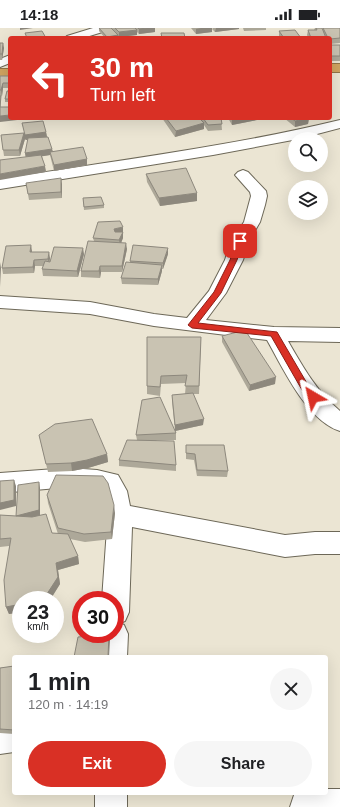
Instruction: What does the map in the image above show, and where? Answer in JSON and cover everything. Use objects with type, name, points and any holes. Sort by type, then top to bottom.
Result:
[{"type":"street","points":[[78,36],[105,28]]},
{"type":"street","points":[[0,184],[67,172],[143,162],[241,146],[340,124]]},
{"type":"street","points":[[192,325],[217,293],[234,260],[240,241],[252,222],[256,211],[259,196],[258,191],[243,175]]},
{"type":"street","points":[[0,302],[90,308],[154,320],[274,334],[340,335]]},
{"type":"street","points":[[274,334],[305,388],[321,407],[340,423]]},
{"type":"street","points":[[0,483],[72,478],[97,479],[110,482],[115,491],[120,514],[116,591]]},
{"type":"street","points":[[120,514],[285,546],[316,543],[340,543]]},
{"type":"street","points":[[114,643],[114,655]]},
{"type":"street","points":[[0,738],[12,737]]},
{"type":"street","points":[[110,807],[111,795]]},
{"type":"street","points":[[306,807],[340,804]]},
{"type":"building","points":[[99,28],[111,28],[118,35],[112,36],[106,36]]},
{"type":"building","points":[[115,28],[135,28],[137,30],[119,32]]},
{"type":"building","points":[[316,28],[322,28],[325,36],[310,36],[308,30],[317,30]]},
{"type":"building","points":[[323,28],[340,28],[340,38],[332,39],[332,36],[327,36]]},
{"type":"building","points":[[295,30],[300,36],[283,36],[279,31]]},
{"type":"building","points":[[42,31],[45,36],[26,36],[25,33]]},
{"type":"building","points":[[161,33],[184,33],[185,36],[162,36]]},
{"type":"building","points":[[0,43],[3,43],[2,54],[0,54]]},
{"type":"building","points":[[332,45],[340,45],[340,56],[332,56]]},
{"type":"building","points":[[0,76],[8,76],[8,83],[3,83],[0,90]]},
{"type":"building","points":[[7,91],[8,91],[8,99],[5,99]]},
{"type":"building","points":[[0,107],[8,107],[8,115],[0,116]]},
{"type":"building","points":[[168,120],[201,120],[204,123],[176,131]]},
{"type":"building","points":[[204,120],[221,120],[222,124],[208,125]]},
{"type":"building","points":[[43,121],[46,132],[25,135],[22,123]]},
{"type":"building","points":[[24,133],[19,150],[3,150],[1,135]]},
{"type":"building","points":[[48,137],[52,149],[25,153],[28,138]]},
{"type":"building","points":[[83,147],[87,159],[54,165],[50,152]]},
{"type":"building","points":[[41,155],[45,166],[0,174],[0,160]]},
{"type":"building","points":[[186,168],[197,193],[159,198],[146,174]]},
{"type":"building","points":[[61,178],[61,192],[28,194],[26,183]]},
{"type":"building","points":[[101,197],[104,205],[84,207],[83,198]]},
{"type":"building","points":[[120,221],[123,227],[114,229],[115,232],[123,232],[119,240],[93,238],[98,222]]},
{"type":"building","points":[[88,241],[126,243],[122,266],[100,266],[99,271],[81,271]]},
{"type":"building","points":[[31,245],[30,252],[49,252],[48,259],[34,260],[33,267],[2,268],[6,246]]},
{"type":"building","points":[[133,245],[168,248],[163,263],[130,261]]},
{"type":"building","points":[[54,247],[83,248],[77,271],[42,269],[45,261],[50,262]]},
{"type":"building","points":[[126,262],[162,265],[158,279],[121,278]]},
{"type":"building","points":[[245,330],[276,377],[250,385],[222,336]]},
{"type":"building","points":[[147,337],[201,337],[199,386],[185,386],[187,375],[161,376],[160,387],[147,386]]},
{"type":"building","points":[[193,393],[204,419],[175,425],[172,395]]},
{"type":"building","points":[[160,397],[176,433],[136,435],[142,400]]},
{"type":"building","points":[[92,419],[107,454],[71,463],[46,464],[39,435],[55,424]]},
{"type":"building","points":[[127,440],[174,441],[176,465],[119,460]]},
{"type":"building","points":[[186,445],[224,445],[228,471],[197,470],[195,454],[186,453]]},
{"type":"building","points":[[56,475],[103,476],[108,483],[114,505],[111,532],[84,534],[58,528],[47,495]]},
{"type":"building","points":[[14,480],[14,500],[0,503],[0,481]]},
{"type":"building","points":[[39,482],[39,510],[16,516],[18,485]]},
{"type":"building","points":[[46,514],[52,533],[68,534],[78,556],[56,563],[58,577],[49,591],[12,591],[12,606],[6,607],[4,580],[11,538],[0,539],[0,515],[32,517]]},
{"type":"building","points":[[77,643],[109,643],[108,655],[74,655]]},
{"type":"building","points":[[12,666],[12,730],[0,729],[0,668]]},
{"type":"route","points":[[240,241],[234,260],[217,293],[192,325],[274,334],[305,388],[313,397]]}]
